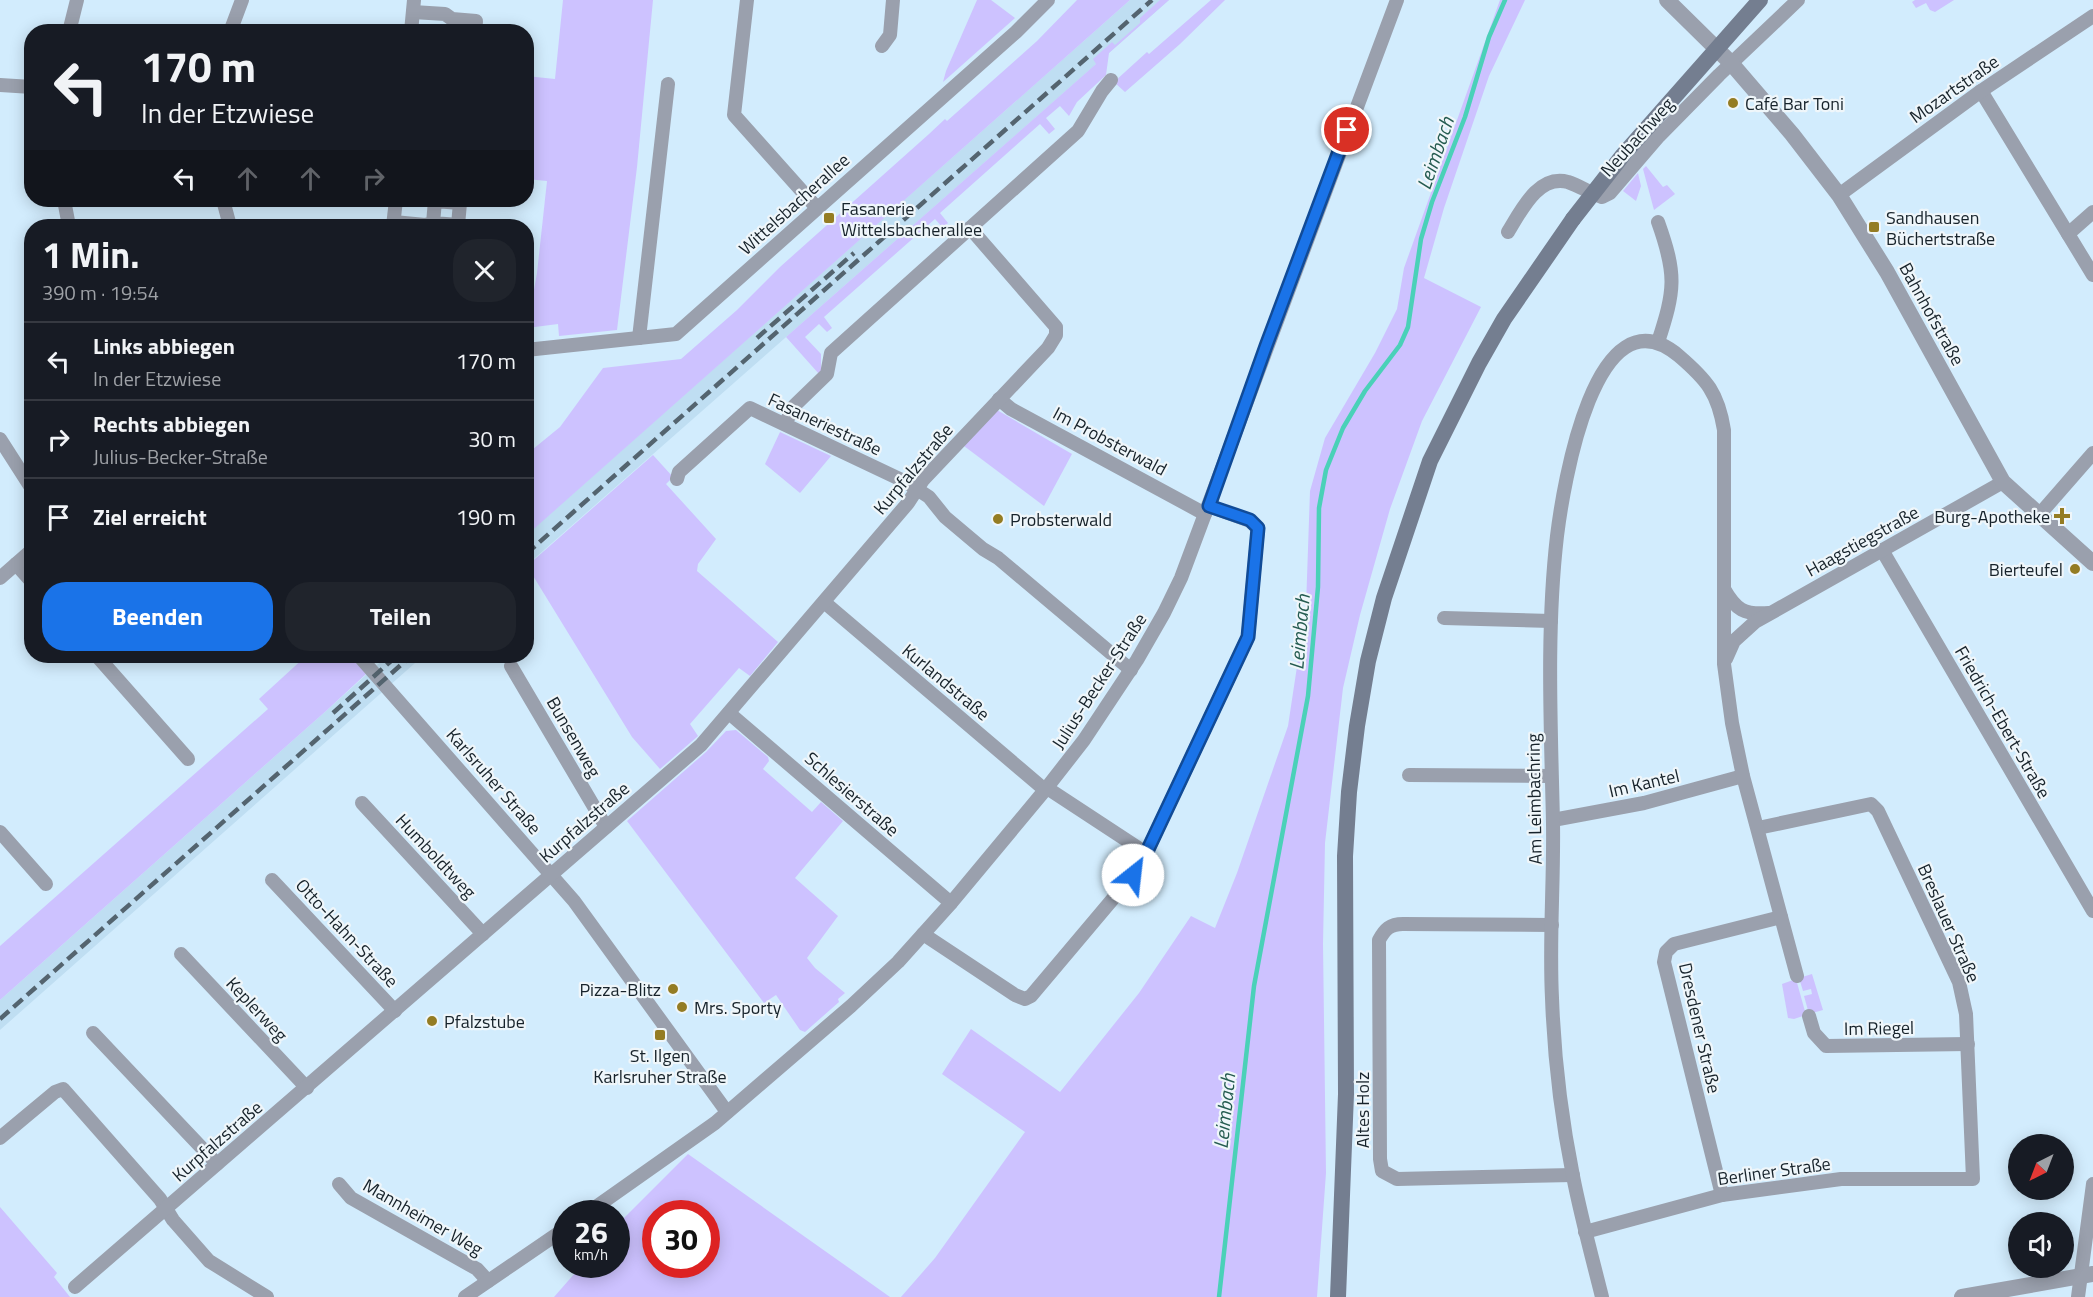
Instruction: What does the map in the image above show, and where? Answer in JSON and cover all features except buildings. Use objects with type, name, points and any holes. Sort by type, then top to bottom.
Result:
[{"type":"main road","points":[[1338,1297],[1346,1094],[1345,856],[1349,792],[1368,661],[1384,598],[1430,460],[1504,319],[1573,219],[1623,155],[1760,0]]},
{"type":"street","points":[[71,24],[77,0]]},
{"type":"street","points":[[233,24],[242,0]]},
{"type":"street","points":[[747,0],[734,115],[817,208]]},
{"type":"street","points":[[882,46],[890,35],[893,0]]},
{"type":"street","name":"Wittelsbacherallee","points":[[534,349],[676,334],[1016,32],[1048,0]]},
{"type":"street","name":"Julius-Becker-Straße","points":[[606,1200],[711,1126],[868,991],[951,903],[1046,789],[1084,740],[1131,670],[1168,606],[1185,567],[1397,0]]},
{"type":"street","name":"Bahnhofstraße","points":[[1667,0],[1731,63],[1803,148],[1839,195],[1887,272],[2003,482],[2093,562]]},
{"type":"street","points":[[1731,63],[1798,0]]},
{"type":"street","points":[[412,24],[413,6],[446,14],[451,24]]},
{"type":"street","name":"Mozartstraße","points":[[1839,195],[1981,92],[2093,16]]},
{"type":"street","points":[[457,24],[476,21],[476,24]]},
{"type":"street","name":"Neubachweg","points":[[1508,232],[1533,195],[1550,182],[1569,183],[1602,197],[1610,193],[1659,136],[1731,63]]},
{"type":"street","points":[[785,424],[794,405],[827,374],[831,353],[1078,131],[1110,80]]},
{"type":"street","points":[[639,338],[668,84]]},
{"type":"street","points":[[0,85],[24,86]]},
{"type":"street","points":[[1981,92],[2093,275]]},
{"type":"street","points":[[2068,234],[2093,212]]},
{"type":"street","points":[[1659,222],[1673,279],[1669,309],[1658,342],[1669,347],[1705,380],[1720,405],[1724,430],[1724,664],[1732,723],[1743,776],[1797,976]]},
{"type":"street","name":"Kurpfalzstraße","points":[[75,1287],[701,745],[824,602],[926,477],[1048,348],[1056,335],[1056,327],[970,228]]},
{"type":"street","name":"Am Leimbachring","points":[[1602,1297],[1573,1175],[1558,1068],[1552,997],[1551,621],[1557,536],[1570,459],[1582,419],[1598,381],[1613,357],[1626,346],[1642,341],[1658,342]]},
{"type":"street","name":"Im Probsterwald","points":[[999,399],[1011,409],[1207,510],[1250,520],[1258,528],[1249,633],[1146,853]]},
{"type":"street","name":"Fasaneriestraße","points":[[677,478],[679,472],[750,408],[918,489],[929,497],[945,517],[960,530],[998,558],[1131,670]]},
{"type":"street","points":[[0,439],[24,476]]},
{"type":"street","points":[[2038,515],[2093,453]]},
{"type":"street","name":"Haagstiegstraße","points":[[1724,664],[1734,641],[1755,622],[2003,482]]},
{"type":"street","name":"Friedrich-Ebert-Straße","points":[[1882,550],[2093,911]]},
{"type":"street","points":[[0,578],[24,557]]},
{"type":"street","points":[[16,564],[24,573]]},
{"type":"street","points":[[1723,587],[1732,602],[1743,611],[1756,614],[1771,613]]},
{"type":"street","name":"Kurlandstraße","points":[[824,602],[1046,789],[1146,853]]},
{"type":"street","points":[[1444,618],[1551,621]]},
{"type":"street","points":[[103,663],[188,759]]},
{"type":"street","name":"Karlsruher Straße","points":[[365,663],[574,901],[727,1112]]},
{"type":"street","name":"Bunsenweg","points":[[511,666],[606,827]]},
{"type":"street","name":"Schlesierstraße","points":[[729,713],[951,903]]},
{"type":"street","points":[[1409,775],[1550,776]]},
{"type":"street","name":"Im Kantel","points":[[1552,820],[1644,803],[1743,776]]},
{"type":"street","name":"Humboldtweg","points":[[362,803],[483,934]]},
{"type":"street","name":"Breslauer Straße","points":[[1758,828],[1871,804],[1878,811],[1959,982],[1966,1014],[1973,1179]]},
{"type":"street","points":[[0,832],[46,884]]},
{"type":"street","points":[[923,934],[1021,999],[1027,998],[1133,875],[1146,853]]},
{"type":"street","name":"Otto-Hahn-Straße","points":[[272,880],[395,1011]]},
{"type":"street","name":"Dresdener Straße","points":[[1722,1195],[1664,962],[1666,952],[1674,944],[1781,917]]},
{"type":"street","name":"Altes Holz","points":[[1552,925],[1394,924],[1385,930],[1379,940],[1380,1159],[1382,1171],[1397,1179],[1573,1175]]},
{"type":"street","name":"Keplerweg","points":[[181,954],[306,1088]]},
{"type":"street","name":"Im Riegel","points":[[1809,1016],[1814,1033],[1826,1046],[1968,1044]]},
{"type":"street","points":[[93,1033],[217,1164]]},
{"type":"street","points":[[0,1138],[61,1088],[101,1131],[212,1264],[267,1297]]},
{"type":"street","name":"Berliner Straße","points":[[1585,1232],[1722,1195],[1841,1179],[1973,1179]]},
{"type":"street","name":"Mannheimer Weg","points":[[339,1184],[351,1198],[477,1269],[488,1281]]},
{"type":"street","points":[[2078,1297],[2087,1275],[2093,1184]]},
{"type":"street","points":[[465,1297],[552,1238]]},
{"type":"street","points":[[1962,1297],[2087,1275]]},
{"type":"shaded area","points":[[563,0],[653,0],[637,167],[617,330],[559,336],[558,324],[534,327],[534,290],[547,181],[534,180],[534,77],[555,79]]},
{"type":"shaded area","points":[[977,0],[991,0],[1015,18],[943,82],[946,71]]},
{"type":"shaded area","points":[[1077,0],[1130,0],[534,529],[534,448],[560,427],[603,368],[681,359],[945,119],[947,121],[1037,41]]},
{"type":"shaded area","points":[[1130,0],[1169,0],[534,559],[534,528]]},
{"type":"shaded area","points":[[1160,0],[1169,0],[1109,53],[1106,75],[1077,102],[1069,116],[1060,106],[1046,118],[1055,129],[1049,134],[1040,124],[940,213],[948,223],[943,228],[935,219],[824,317],[832,328],[827,332],[819,324],[805,337],[821,354],[819,374],[786,337],[1096,64],[1093,59],[1112,42],[1115,45],[1140,23],[1140,18]]},
{"type":"shaded area","points":[[1211,0],[1225,0],[1180,44],[1125,92],[1114,82],[1147,52],[1149,54]]},
{"type":"shaded area","points":[[1500,0],[1525,0],[1489,76],[1444,208],[1424,278],[1481,307],[1422,421],[1390,509],[1360,615],[1343,688],[1325,843],[1323,944],[1326,1173],[1317,1297],[901,1297],[935,1258],[1025,1132],[942,1074],[971,1029],[1060,1092],[1139,993],[1191,916],[1215,928],[1237,873],[1288,726],[1306,607],[1310,491],[1325,438],[1375,353],[1397,309],[1404,268]]},
{"type":"shaded area","points":[[1915,0],[1954,0],[1935,12],[1930,10],[1926,3],[1916,8],[1912,2]]},
{"type":"shaded area","points":[[1646,166],[1663,187],[1667,185],[1675,194],[1654,210],[1643,169]]},
{"type":"shaded area","points":[[1638,173],[1641,186],[1636,201],[1623,191]]},
{"type":"shaded area","points":[[997,410],[1072,454],[1044,506],[964,446]]},
{"type":"shaded area","points":[[780,432],[831,456],[800,493],[765,464]]},
{"type":"shaded area","points":[[653,455],[673,477],[666,484],[716,539],[698,564],[697,571],[778,642],[750,676],[739,668],[690,724],[698,736],[660,769],[632,737],[534,577],[534,560]]},
{"type":"shaded area","points":[[298,663],[356,663],[366,674],[0,1000],[0,946],[268,709],[259,699]]},
{"type":"shaded area","points":[[379,663],[415,663],[0,1030],[0,1000]]},
{"type":"shaded area","points":[[736,730],[768,757],[769,761],[763,769],[812,812],[821,802],[843,821],[795,878],[838,916],[807,958],[815,968],[845,993],[838,999],[839,1002],[805,1032],[800,1030],[776,995],[764,1003],[627,821],[706,752],[726,731]]},
{"type":"shaded area","points":[[1812,974],[1823,1010],[1809,1014],[1804,996],[1812,994],[1811,989],[1803,991],[1799,978]]},
{"type":"shaded area","points":[[1796,979],[1806,1015],[1794,1019],[1788,1018],[1782,984]]},
{"type":"shaded area","points":[[688,1154],[890,1297],[554,1297],[571,1278],[630,1278],[630,1212],[642,1200]]},
{"type":"shaded area","points":[[0,1207],[57,1273],[54,1277],[70,1297],[0,1297]]},
{"type":"waterway","name":"Leimbach","points":[[1219,1297],[1254,986],[1308,696],[1318,587],[1319,508],[1326,470],[1343,428],[1365,391],[1400,345],[1408,327],[1421,239],[1432,202],[1465,117],[1489,37],[1505,0]]},
{"type":"railway","points":[[534,547],[1152,0]]},
{"type":"railway","points":[[757,338],[854,253]]},
{"type":"railway","points":[[333,713],[389,663]]},
{"type":"railway","points":[[0,1019],[403,663]]},
{"type":"place","name":"Café Bar Toni","points":[[1733,103]]},
{"type":"place","name":"Fasanerie Wittelsbacherallee","points":[[829,218]]},
{"type":"place","name":"Sandhausen Büchertstraße","points":[[1874,227]]},
{"type":"place","name":"Burg-Apotheke","points":[[2062,516]]},
{"type":"place","name":"Probsterwald","points":[[998,519]]},
{"type":"place","name":"Bierteufel","points":[[2075,569]]},
{"type":"place","name":"Pizza-Blitz","points":[[673,989]]},
{"type":"place","name":"Mrs. Sporty","points":[[682,1007]]},
{"type":"place","name":"Pfalzstube","points":[[432,1021]]},
{"type":"place","name":"St. Ilgen Karlsruher Straße","points":[[660,1035]]},
{"type":"route","points":[[1133,875],[1142,862],[1248,637],[1258,528],[1250,520],[1209,506],[1347,130]]}]
